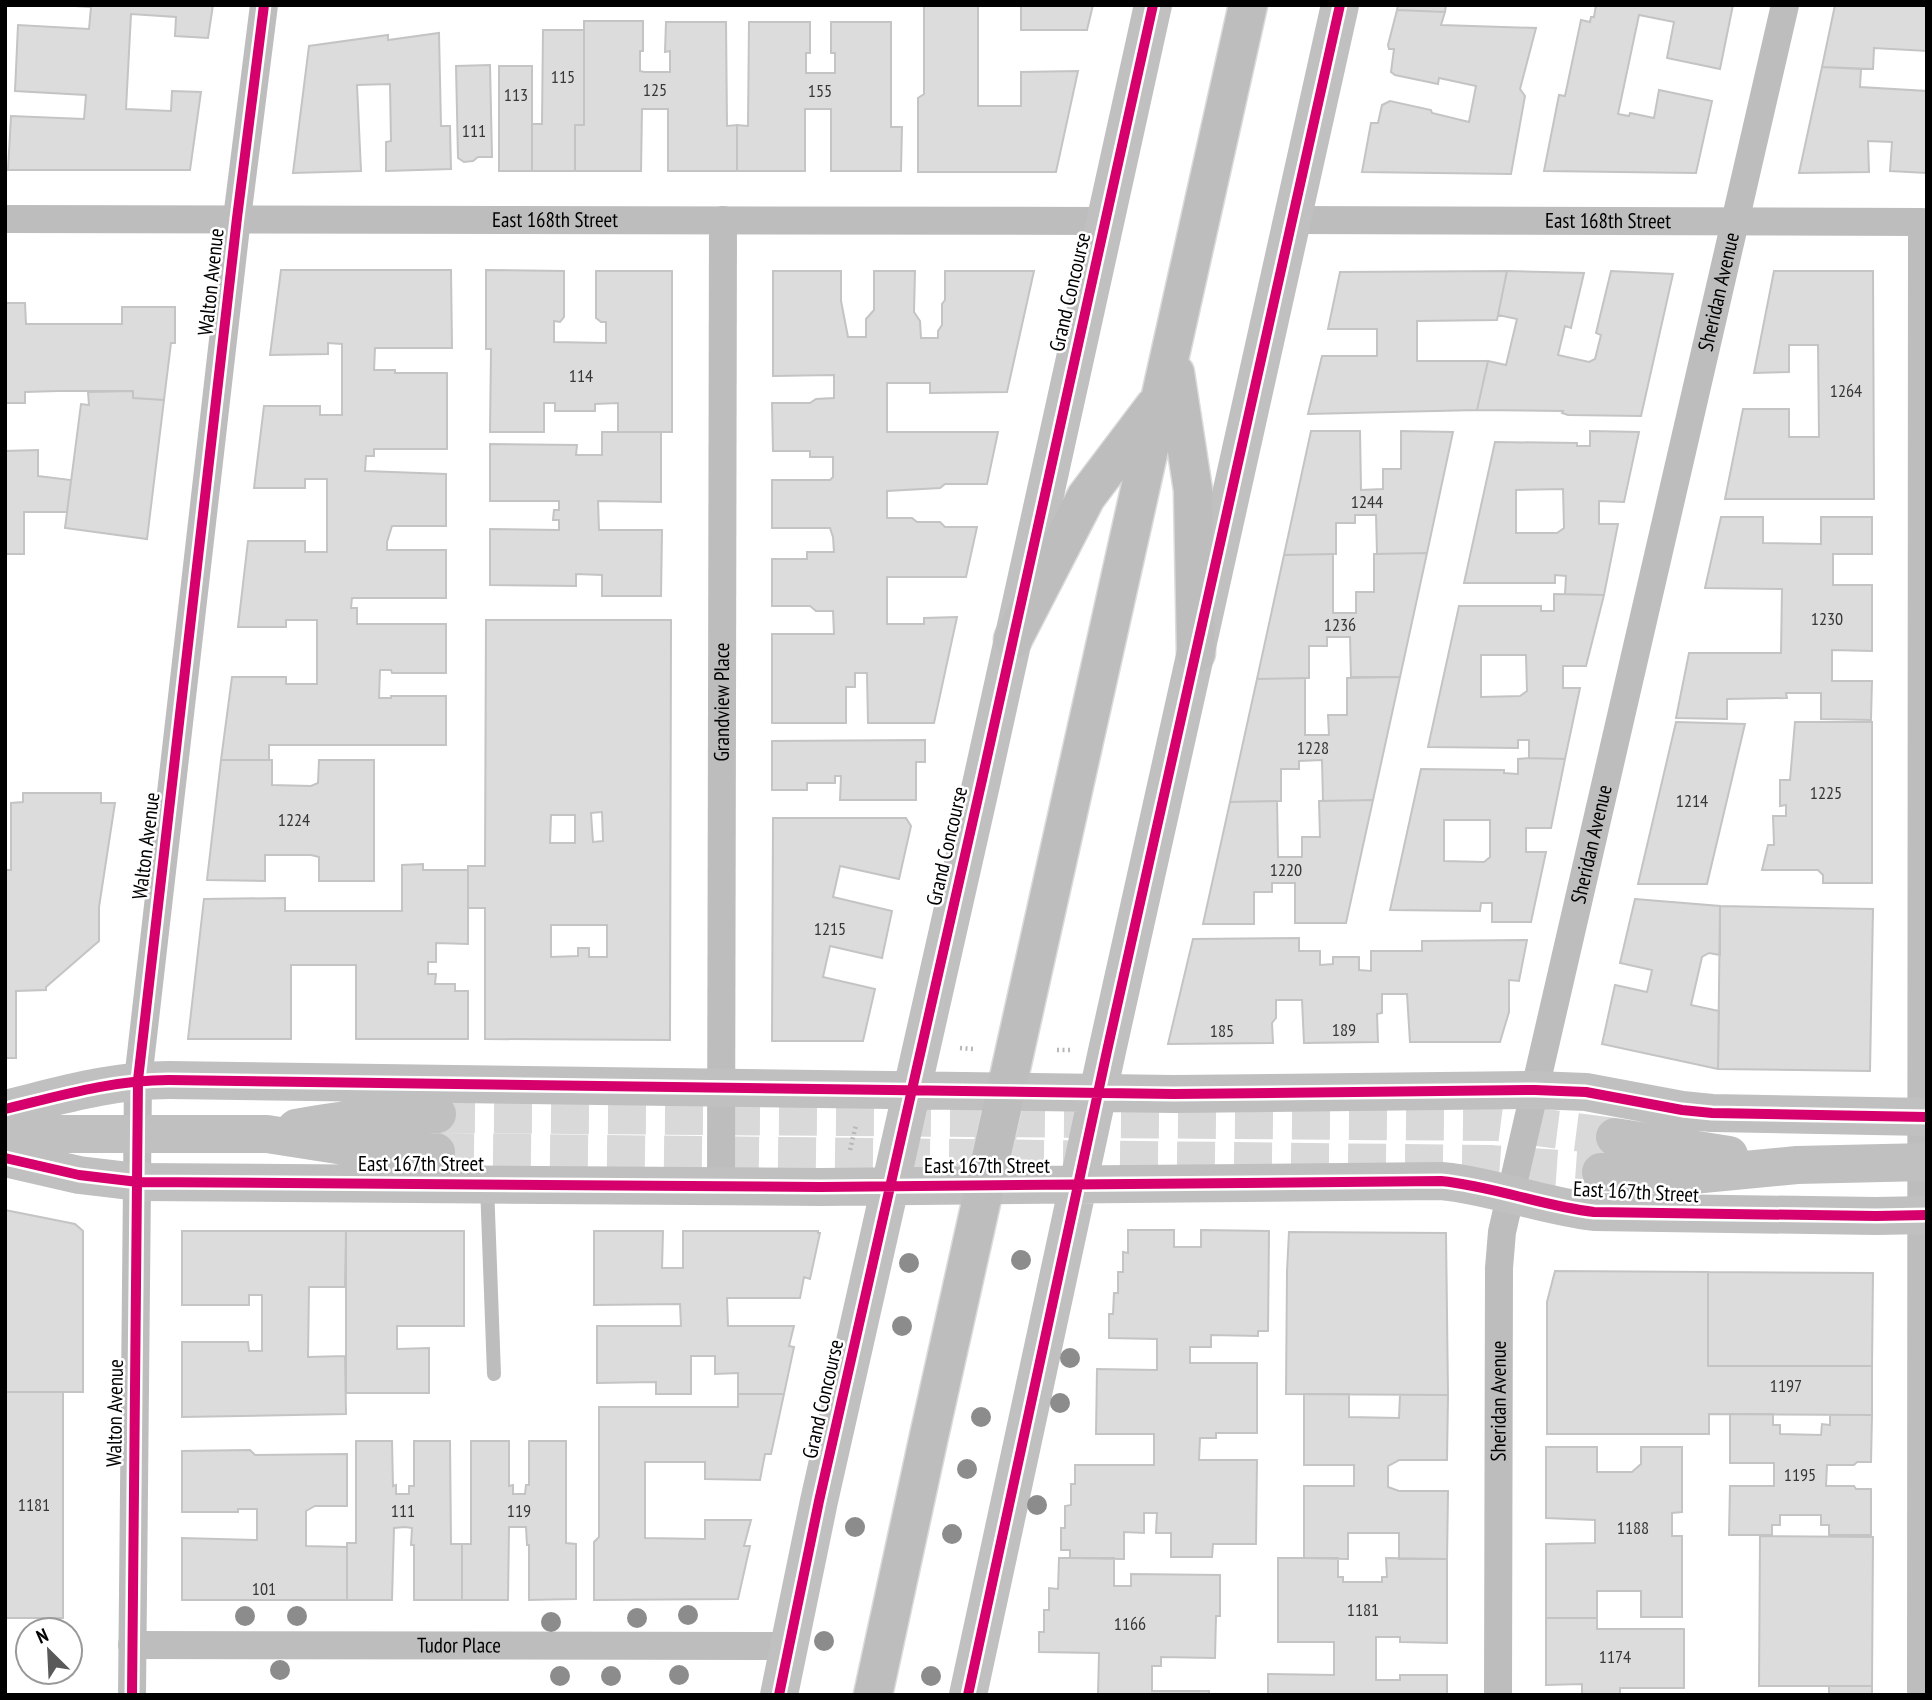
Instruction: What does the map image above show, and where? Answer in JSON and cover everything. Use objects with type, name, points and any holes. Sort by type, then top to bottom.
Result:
[{"type":"main road","points":[[873,1695],[1248,5]]},
{"type":"main road","points":[[1171,346],[1193,490],[1196,653]]},
{"type":"main road","points":[[1013,639],[1086,497],[1161,397]]},
{"type":"street","name":"Walton Avenue","points":[[132,1695],[138,1080],[264,5]]},
{"type":"street","name":"Grand Concourse","points":[[779,1695],[1153,5]]},
{"type":"street","points":[[968,1695],[1098,1092],[1340,5]]},
{"type":"street","name":"Sheridan Avenue","points":[[1498,1695],[1499,1268],[1510,1195],[1785,5]]},
{"type":"street","name":"East 168th Street","points":[[5,219],[1105,221]]},
{"type":"street","name":"Grandview Place","points":[[721,1185],[723,220]]},
{"type":"street","name":"East 168th Street","points":[[1293,220],[1922,222],[1924,1117]]},
{"type":"street","points":[[5,1109],[89,1088],[138,1080],[1174,1094],[1535,1090],[1586,1092],[1712,1113],[1924,1117],[1921,1695]]},
{"type":"street","name":"East 167th Street","points":[[268,1133],[391,1115],[437,1114]]},
{"type":"street","name":"East 167th Street","points":[[5,1134],[268,1133],[344,1146],[436,1152]]},
{"type":"street","name":"East 167th Street","points":[[1615,1137],[1797,1165]]},
{"type":"street","name":"East 167th Street","points":[[5,1158],[79,1175],[138,1182],[890,1186],[1441,1181],[1561,1208],[1624,1213],[1924,1216]]},
{"type":"street","name":"East 167th Street","points":[[1601,1172],[1682,1176],[1797,1165],[1924,1162]]},
{"type":"street","name":"Tudor Place","points":[[132,1645],[788,1646]]},
{"type":"lane","points":[[487,1184],[494,1374]]},
{"type":"path","points":[[848,1161],[859,1114]]},
{"type":"building","points":[[59,5],[213,5],[208,38],[175,36],[176,17],[131,14],[126,109],[171,111],[172,91],[201,92],[190,170],[8,170],[11,116],[84,119],[86,95],[15,91],[18,25],[89,29],[91,7]]},
{"type":"building","points":[[924,5],[978,5],[978,106],[1021,106],[1021,72],[1078,71],[1056,172],[918,172],[918,98],[924,94]]},
{"type":"building","points":[[1021,5],[1093,5],[1087,30],[1021,30]]},
{"type":"building","points":[[1398,5],[1446,5],[1445,12],[1397,10]]},
{"type":"building","points":[[1596,5],[1733,5],[1720,69],[1667,58],[1674,22],[1639,15],[1618,114],[1629,116],[1630,113],[1654,118],[1659,90],[1712,101],[1696,173],[1544,171],[1559,95],[1565,96],[1581,20],[1590,22],[1591,17],[1594,17]]},
{"type":"building","points":[[1835,5],[1927,5],[1927,51],[1874,48],[1873,69],[1822,67]]},
{"type":"building","points":[[1397,10],[1445,12],[1441,25],[1536,28],[1520,89],[1525,96],[1511,174],[1362,172],[1371,123],[1378,123],[1382,105],[1390,101],[1469,122],[1476,86],[1439,78],[1438,84],[1391,72],[1394,49],[1389,49],[1388,45]]},
{"type":"building","points":[[584,21],[643,21],[640,71],[644,72],[670,72],[670,51],[665,52],[666,22],[726,22],[727,126],[737,125],[737,171],[668,171],[668,109],[642,109],[641,171],[575,171],[575,125],[584,125]]},
{"type":"building","points":[[749,22],[810,22],[810,53],[806,53],[806,73],[835,73],[835,53],[831,53],[831,22],[891,22],[891,127],[902,127],[901,171],[831,171],[831,109],[805,109],[805,171],[737,171],[737,125],[748,126]]},
{"type":"building","points":[[543,30],[584,30],[584,125],[575,125],[575,171],[532,171],[532,124],[542,124]]},
{"type":"building","points":[[439,33],[441,126],[450,126],[451,169],[386,171],[386,142],[391,141],[390,84],[357,85],[361,171],[293,173],[309,46],[388,35],[388,40]]},
{"type":"building","points":[[490,65],[492,157],[478,157],[464,162],[458,158],[456,66]]},
{"type":"building","points":[[499,66],[532,66],[532,171],[499,171]]},
{"type":"building","points":[[1822,67],[1861,69],[1860,87],[1927,91],[1927,173],[1890,171],[1892,142],[1868,141],[1869,172],[1799,173]]},
{"type":"building","points":[[281,270],[451,270],[452,348],[375,348],[374,370],[395,370],[395,373],[447,373],[447,449],[374,449],[374,456],[366,456],[365,471],[446,474],[446,526],[392,526],[387,550],[446,550],[446,598],[352,598],[351,608],[357,608],[357,624],[446,624],[446,673],[392,673],[391,670],[380,670],[379,698],[446,696],[446,745],[269,745],[269,760],[221,760],[232,677],[286,677],[286,684],[317,684],[317,620],[286,620],[286,627],[238,627],[248,541],[305,541],[305,552],[327,552],[327,479],[305,479],[305,488],[254,488],[264,406],[320,406],[320,415],[342,415],[342,344],[328,343],[328,354],[270,355]]},
{"type":"building","points":[[486,270],[564,271],[564,317],[560,322],[554,321],[554,342],[606,343],[606,322],[596,318],[596,271],[672,271],[672,432],[618,432],[618,403],[595,404],[595,411],[555,411],[555,403],[544,403],[544,432],[490,432],[491,349],[486,349]]},
{"type":"building","points":[[773,271],[841,271],[841,301],[848,337],[866,337],[866,319],[874,310],[874,271],[915,271],[914,312],[920,321],[921,338],[938,338],[942,325],[942,304],[945,300],[945,271],[1034,271],[1007,392],[930,393],[930,383],[887,383],[887,432],[998,432],[987,484],[945,484],[940,488],[887,491],[887,518],[940,522],[945,527],[977,527],[966,577],[887,577],[887,624],[924,624],[924,618],[957,617],[934,723],[868,723],[867,673],[855,673],[855,687],[846,687],[846,723],[772,723],[772,634],[834,634],[833,611],[816,611],[810,606],[772,606],[772,559],[807,559],[807,552],[834,552],[830,528],[772,528],[772,480],[830,480],[833,477],[833,457],[810,457],[810,451],[773,451],[772,403],[810,403],[816,399],[834,398],[834,375],[773,376]]},
{"type":"building","points":[[1507,271],[1497,320],[1417,321],[1417,361],[1488,361],[1477,410],[1308,414],[1322,356],[1377,356],[1377,329],[1328,329],[1340,272]]},
{"type":"building","points":[[1507,271],[1584,273],[1571,328],[1565,326],[1558,355],[1589,362],[1595,359],[1601,335],[1596,333],[1611,271],[1673,274],[1641,416],[1568,415],[1562,413],[1563,411],[1477,410],[1488,361],[1506,365],[1517,319],[1498,315]]},
{"type":"building","points":[[1774,271],[1873,271],[1874,499],[1725,499],[1743,409],[1789,409],[1789,437],[1819,437],[1818,345],[1789,345],[1789,372],[1754,373]]},
{"type":"building","points":[[5,303],[25,303],[26,324],[122,324],[122,307],[175,307],[175,343],[171,343],[164,400],[133,398],[133,391],[58,391],[25,392],[25,403],[5,403]]},
{"type":"building","points":[[133,391],[133,398],[164,400],[147,539],[65,528],[81,404],[89,405],[88,392]]},
{"type":"building","points":[[1311,431],[1360,431],[1361,490],[1383,489],[1383,469],[1401,469],[1401,431],[1453,432],[1427,553],[1377,554],[1376,515],[1355,515],[1355,523],[1336,523],[1336,554],[1284,555]]},
{"type":"building","points":[[1590,431],[1639,432],[1624,502],[1599,501],[1599,524],[1618,524],[1604,595],[1565,594],[1566,576],[1555,575],[1555,583],[1464,583],[1495,442],[1577,443],[1577,446],[1590,446]],"holes":[[[1563,489],[1564,528],[1557,533],[1516,533],[1516,490]]]},
{"type":"building","points":[[602,432],[661,432],[661,502],[598,501],[599,530],[662,530],[661,596],[602,596],[602,575],[576,574],[576,586],[490,585],[490,529],[559,530],[559,520],[553,520],[554,510],[559,510],[559,501],[490,501],[490,444],[577,445],[576,455],[602,455]]},
{"type":"building","points":[[38,450],[38,476],[71,480],[67,512],[24,512],[24,554],[5,554],[5,451]]},
{"type":"building","points":[[1721,517],[1763,517],[1763,543],[1821,544],[1821,517],[1872,517],[1872,554],[1833,554],[1833,585],[1872,585],[1872,651],[1832,650],[1832,681],[1872,681],[1871,720],[1821,719],[1821,693],[1786,693],[1787,698],[1727,699],[1727,719],[1676,718],[1689,653],[1781,653],[1782,589],[1705,588]]},
{"type":"building","points":[[1427,553],[1400,677],[1351,677],[1350,637],[1327,637],[1327,646],[1309,646],[1309,678],[1257,679],[1284,555],[1333,554],[1333,613],[1356,613],[1356,592],[1374,592],[1374,554]]},
{"type":"building","points":[[1554,594],[1604,595],[1586,666],[1563,666],[1563,688],[1580,688],[1565,759],[1529,758],[1529,740],[1518,740],[1518,748],[1428,747],[1459,606],[1541,606],[1541,611],[1554,611]],"holes":[[[1481,655],[1526,655],[1527,691],[1520,696],[1481,697]]]},
{"type":"building","points":[[486,620],[671,620],[670,1040],[485,1039],[485,908],[468,908],[468,866],[485,866]],"holes":[[[602,812],[603,841],[593,842],[591,813]],[[551,815],[575,815],[575,843],[550,843]],[[551,925],[607,925],[607,957],[589,957],[589,948],[578,948],[578,956],[551,957]]]},
{"type":"building","points":[[1400,677],[1373,800],[1323,801],[1322,760],[1299,761],[1299,769],[1281,769],[1281,801],[1230,802],[1257,679],[1305,678],[1305,735],[1329,735],[1328,715],[1347,715],[1347,678]]},
{"type":"building","points":[[1676,722],[1745,724],[1707,884],[1638,884]]},
{"type":"building","points":[[1795,722],[1872,722],[1872,883],[1823,883],[1823,875],[1818,870],[1762,870],[1768,845],[1774,845],[1773,816],[1786,816],[1786,805],[1780,806],[1780,780],[1790,780]]},
{"type":"building","points":[[925,740],[925,762],[916,762],[916,800],[840,800],[841,776],[835,776],[835,783],[807,783],[807,790],[772,790],[772,741]]},
{"type":"building","points":[[1518,759],[1565,759],[1551,828],[1526,828],[1526,852],[1546,852],[1531,922],[1492,922],[1492,903],[1481,903],[1480,911],[1390,910],[1421,769],[1504,770],[1504,773],[1518,774]],"holes":[[[1444,820],[1490,820],[1490,857],[1484,862],[1444,861]]]},
{"type":"building","points":[[221,760],[272,760],[272,785],[311,786],[318,783],[319,760],[374,760],[374,881],[319,881],[319,857],[311,855],[265,855],[265,881],[207,880]]},
{"type":"building","points":[[23,793],[101,793],[101,803],[115,803],[99,907],[99,941],[46,987],[46,990],[16,991],[16,1058],[5,1058],[5,870],[11,870],[11,803],[23,802]]},
{"type":"building","points":[[1373,800],[1346,923],[1295,923],[1295,883],[1272,883],[1272,892],[1254,892],[1254,924],[1203,924],[1230,802],[1277,801],[1278,857],[1302,857],[1302,837],[1320,837],[1319,801]]},
{"type":"building","points":[[773,818],[906,818],[911,826],[899,879],[840,866],[833,897],[892,911],[882,958],[830,946],[823,977],[875,989],[863,1041],[772,1041]]},
{"type":"building","points":[[423,864],[423,870],[468,870],[468,944],[436,943],[436,962],[428,962],[428,974],[436,974],[435,984],[455,984],[455,991],[468,991],[468,1039],[356,1039],[356,965],[291,965],[291,1039],[188,1039],[204,899],[285,898],[285,911],[402,911],[402,865]]},
{"type":"building","points":[[1635,899],[1720,906],[1720,955],[1709,953],[1702,957],[1691,1005],[1719,1011],[1718,1069],[1602,1044],[1615,985],[1647,992],[1652,970],[1620,963]]},
{"type":"building","points":[[1720,906],[1873,909],[1870,1071],[1718,1069]]},
{"type":"building","points":[[1299,938],[1299,951],[1320,951],[1320,965],[1333,964],[1333,957],[1359,957],[1359,970],[1371,971],[1371,951],[1422,951],[1422,941],[1527,940],[1519,981],[1509,980],[1509,1012],[1500,1042],[1410,1042],[1407,994],[1382,994],[1382,1013],[1377,1014],[1378,1042],[1304,1043],[1302,1000],[1276,1000],[1276,1018],[1272,1023],[1273,1043],[1168,1044],[1193,939]]},
{"type":"building","points":[[5,1210],[75,1224],[83,1231],[83,1392],[5,1392]]},
{"type":"building","points":[[1128,1230],[1174,1230],[1174,1247],[1201,1247],[1201,1230],[1269,1231],[1268,1331],[1258,1331],[1258,1336],[1211,1335],[1211,1347],[1190,1347],[1190,1363],[1257,1363],[1257,1433],[1216,1433],[1216,1438],[1200,1438],[1199,1460],[1257,1460],[1256,1544],[1213,1544],[1212,1557],[1171,1557],[1171,1533],[1156,1533],[1157,1513],[1144,1513],[1144,1533],[1124,1532],[1124,1559],[1070,1558],[1070,1550],[1061,1550],[1061,1528],[1065,1528],[1065,1506],[1071,1505],[1075,1465],[1154,1465],[1154,1434],[1096,1434],[1097,1369],[1157,1370],[1157,1339],[1109,1338],[1109,1314],[1113,1314],[1114,1293],[1118,1293],[1118,1272],[1123,1272],[1123,1252],[1128,1253]]},
{"type":"building","points":[[182,1231],[346,1231],[345,1287],[309,1287],[308,1357],[345,1356],[346,1414],[182,1417],[182,1342],[248,1342],[249,1351],[262,1351],[262,1295],[249,1295],[249,1305],[182,1305]]},
{"type":"building","points":[[346,1231],[464,1231],[464,1326],[397,1326],[397,1349],[429,1348],[429,1393],[346,1393]]},
{"type":"building","points":[[594,1231],[663,1231],[662,1268],[683,1268],[683,1231],[818,1231],[820,1233],[810,1279],[804,1277],[800,1298],[727,1298],[728,1326],[794,1326],[789,1346],[794,1347],[784,1394],[738,1394],[738,1373],[715,1374],[715,1356],[691,1356],[691,1394],[656,1394],[656,1382],[597,1383],[597,1326],[681,1326],[680,1304],[594,1305]]},
{"type":"building","points":[[1289,1232],[1446,1233],[1448,1395],[1286,1394]]},
{"type":"building","points":[[1555,1271],[1708,1272],[1708,1366],[1872,1366],[1872,1415],[1709,1414],[1709,1434],[1547,1434],[1547,1302]]},
{"type":"building","points":[[1708,1272],[1873,1273],[1872,1366],[1708,1366]]},
{"type":"building","points":[[5,1392],[63,1392],[63,1616],[5,1618]]},
{"type":"building","points":[[738,1394],[784,1394],[771,1454],[765,1454],[760,1480],[705,1479],[705,1462],[645,1462],[645,1538],[705,1539],[705,1520],[751,1520],[744,1546],[750,1546],[738,1599],[594,1600],[594,1542],[599,1537],[599,1407],[738,1407]]},
{"type":"building","points":[[1304,1394],[1349,1394],[1349,1417],[1399,1418],[1400,1395],[1448,1395],[1447,1460],[1399,1460],[1388,1466],[1388,1487],[1399,1491],[1448,1491],[1447,1559],[1399,1559],[1399,1533],[1348,1533],[1348,1559],[1304,1558],[1304,1486],[1354,1486],[1354,1465],[1304,1465]]},
{"type":"building","points":[[1730,1414],[1773,1414],[1773,1425],[1780,1425],[1780,1434],[1821,1435],[1822,1424],[1830,1425],[1830,1415],[1872,1415],[1871,1462],[1827,1465],[1826,1486],[1871,1489],[1871,1535],[1829,1535],[1829,1525],[1821,1525],[1821,1515],[1780,1515],[1780,1525],[1772,1525],[1772,1535],[1729,1535],[1730,1486],[1774,1486],[1774,1463],[1730,1463]]},
{"type":"building","points":[[356,1441],[392,1441],[393,1486],[396,1485],[396,1494],[409,1494],[409,1486],[414,1486],[414,1441],[450,1441],[451,1544],[462,1544],[462,1600],[414,1600],[412,1528],[405,1527],[394,1528],[392,1600],[347,1600],[347,1543],[356,1543]]},
{"type":"building","points":[[471,1441],[509,1441],[509,1486],[513,1485],[513,1494],[525,1494],[526,1485],[529,1485],[529,1441],[566,1441],[566,1543],[576,1544],[576,1599],[529,1600],[529,1545],[526,1527],[509,1527],[508,1600],[462,1600],[462,1544],[471,1544]]},
{"type":"building","points":[[1546,1447],[1597,1447],[1597,1472],[1632,1472],[1641,1464],[1641,1447],[1682,1447],[1682,1512],[1672,1513],[1672,1536],[1682,1536],[1682,1617],[1641,1617],[1641,1591],[1597,1591],[1597,1618],[1546,1618],[1546,1544],[1595,1543],[1595,1520],[1546,1518]]},
{"type":"building","points":[[250,1450],[255,1455],[347,1454],[347,1506],[315,1506],[306,1511],[306,1546],[347,1547],[347,1600],[182,1600],[182,1538],[257,1540],[257,1509],[238,1509],[238,1512],[182,1512],[182,1451]]},
{"type":"building","points":[[1760,1536],[1873,1537],[1872,1686],[1759,1686]]},
{"type":"building","points":[[1059,1558],[1114,1558],[1114,1586],[1131,1586],[1131,1574],[1220,1575],[1220,1616],[1216,1616],[1215,1658],[1161,1657],[1161,1666],[1152,1666],[1152,1691],[1209,1691],[1209,1695],[1098,1695],[1099,1653],[1039,1652],[1039,1632],[1044,1632],[1044,1610],[1049,1610],[1049,1588],[1058,1589]]},
{"type":"building","points":[[1278,1558],[1338,1558],[1338,1577],[1343,1577],[1343,1582],[1382,1582],[1382,1577],[1387,1577],[1386,1558],[1447,1559],[1447,1643],[1400,1642],[1400,1637],[1376,1637],[1376,1680],[1400,1680],[1400,1675],[1447,1675],[1447,1695],[1268,1695],[1268,1674],[1334,1675],[1334,1642],[1278,1642]]},
{"type":"building","points":[[1546,1618],[1597,1618],[1597,1629],[1684,1629],[1684,1688],[1620,1688],[1620,1695],[1582,1695],[1582,1684],[1546,1685]]},
{"type":"building","points":[[1829,1686],[1872,1686],[1872,1695],[1829,1695]]},
{"type":"tunnel","points":[[437,1114],[1497,1122],[1615,1137]]},
{"type":"tunnel","points":[[436,1152],[1490,1164],[1601,1172]]},
{"type":"cycle path","points":[[132,1695],[138,1080],[264,5]]},
{"type":"cycle path","points":[[779,1695],[819,1501],[1153,5]]},
{"type":"cycle path","points":[[968,1695],[1107,1051],[1340,5]]},
{"type":"cycle path","points":[[5,1109],[106,1086],[169,1080],[1174,1094],[1535,1090],[1586,1092],[1712,1113],[1927,1117]]},
{"type":"cycle path","points":[[5,1158],[79,1175],[138,1182],[820,1187],[1441,1181],[1594,1212],[1927,1215]]}]
